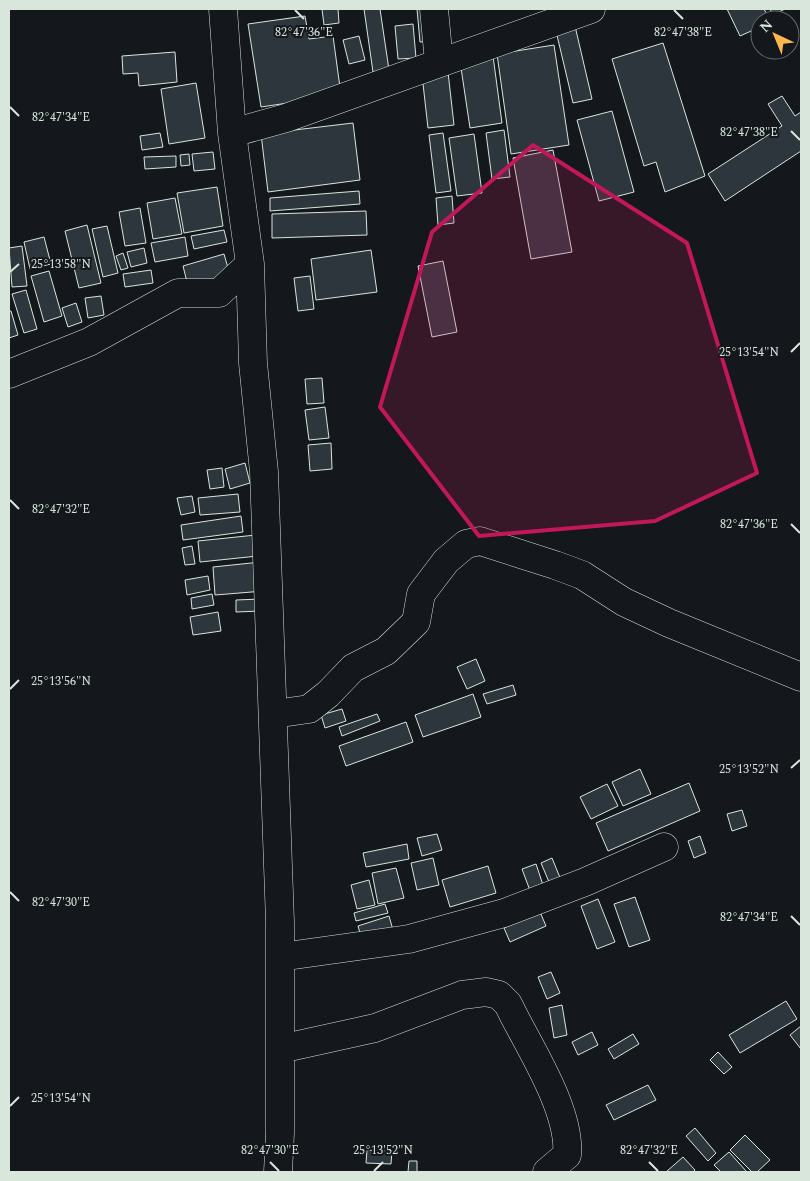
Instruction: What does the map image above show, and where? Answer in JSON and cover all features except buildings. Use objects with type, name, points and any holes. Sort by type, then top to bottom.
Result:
[{"type":"street","points":[[223,9],[232,133],[250,264],[253,363],[264,472],[274,714],[280,957],[280,1133],[278,1172]]},
{"type":"street","points":[[434,9],[439,62]]},
{"type":"street","points":[[232,133],[286,118],[591,9]]},
{"type":"street","points":[[9,374],[89,342],[178,293],[219,293],[250,264]]},
{"type":"street","points":[[274,714],[310,709],[328,694],[353,668],[386,651],[416,622],[421,594],[446,560],[466,544],[480,541],[582,575],[624,602],[669,623],[801,677]]},
{"type":"street","points":[[280,957],[409,939],[504,913],[585,882],[664,847]]},
{"type":"street","points":[[280,1049],[375,1028],[462,995],[486,992],[498,995],[508,1004],[561,1110],[568,1144],[566,1155],[547,1172]]},
{"type":"highlighted area","points":[[533,145],[687,243],[757,473],[655,521],[479,536],[380,407],[432,232]]}]
